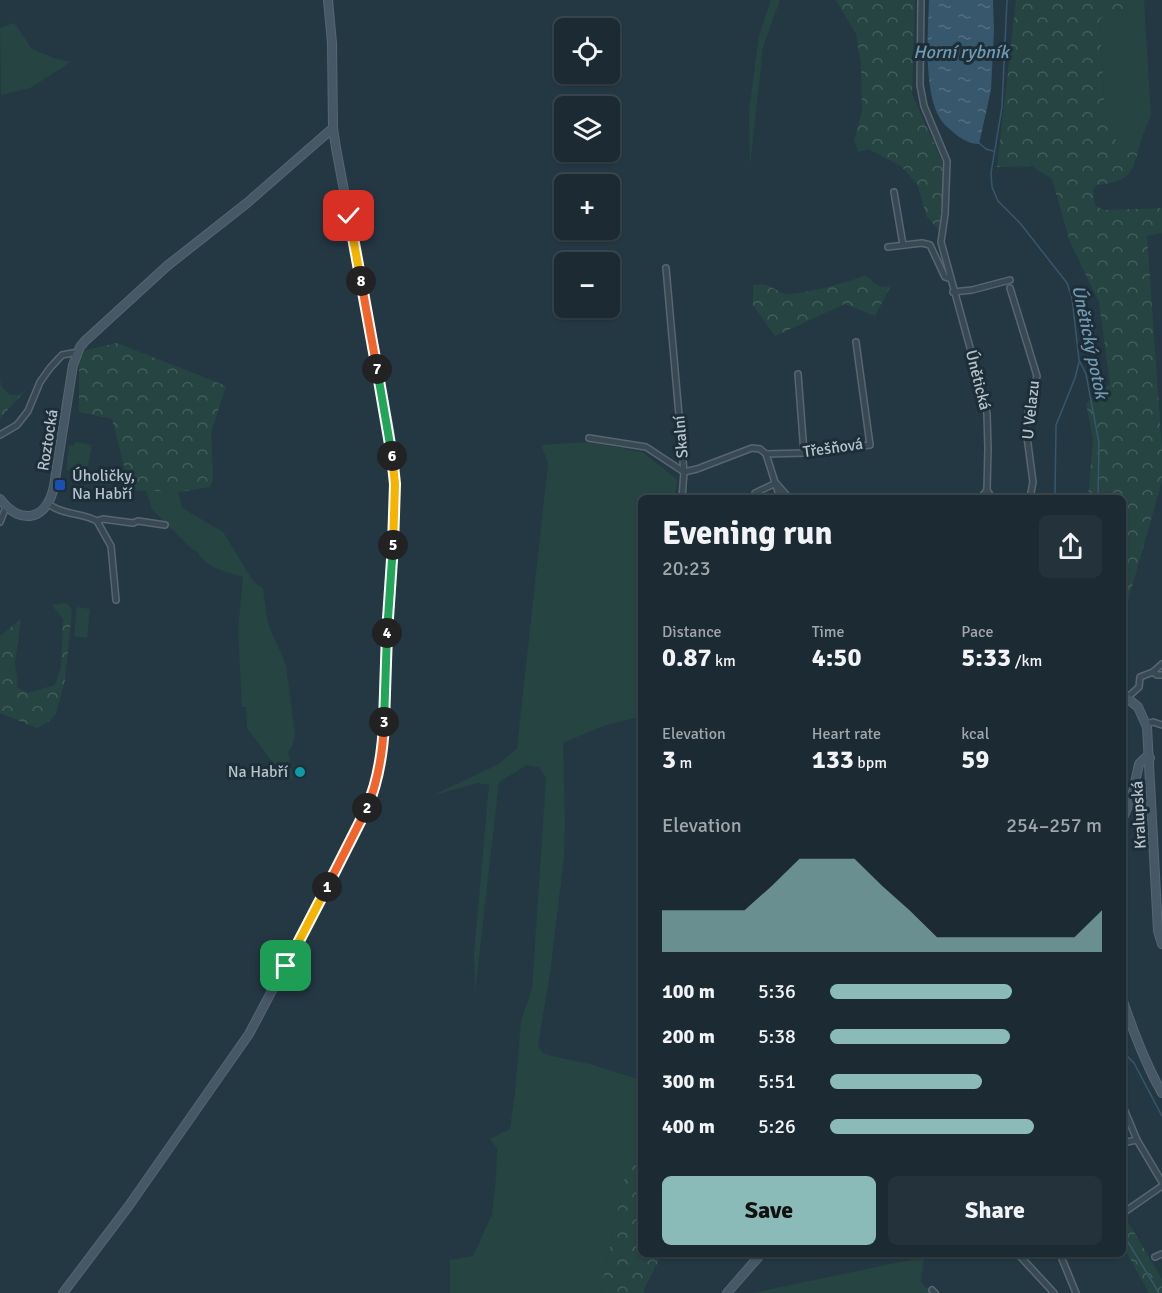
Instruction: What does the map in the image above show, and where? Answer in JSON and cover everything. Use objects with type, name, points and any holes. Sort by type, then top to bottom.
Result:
[{"type":"street","points":[[63,1293],[128,1208],[249,1034],[356,832],[376,780],[383,745],[395,484],[389,430],[333,128],[332,43],[328,0]]},
{"type":"street","name":"Únětická","points":[[921,0],[920,85],[924,106],[947,160],[945,214],[941,242],[953,292],[979,376],[987,414],[987,490]]},
{"type":"street","name":"Roztocká","points":[[48,504],[53,493],[71,376],[78,352],[85,341],[167,266],[247,203],[333,128]]},
{"type":"street","points":[[894,192],[903,245]]},
{"type":"street","points":[[888,247],[930,245],[945,277],[951,279]]},
{"type":"street","name":"Skalní","points":[[666,268],[684,472],[752,448],[760,449],[766,454]]},
{"type":"street","points":[[953,292],[972,290],[1010,280]]},
{"type":"street","name":"U Velazu","points":[[1010,288],[1036,376],[1026,429],[1033,482],[1031,495]]},
{"type":"street","name":"Třešňová","points":[[766,454],[804,453],[870,445],[856,342]]},
{"type":"street","points":[[0,435],[16,425],[28,411],[40,382],[62,355],[78,352]]},
{"type":"street","points":[[798,374],[804,453]]},
{"type":"street","points":[[589,438],[646,447],[684,472],[682,495]]},
{"type":"street","points":[[766,454],[779,495]]},
{"type":"street","points":[[754,495],[776,483]]},
{"type":"street","points":[[776,483],[786,495]]},
{"type":"street","points":[[983,495],[987,490],[990,495]]},
{"type":"street","points":[[0,499],[6,507],[17,514],[29,516],[40,512],[48,504],[69,515],[98,521],[104,519],[133,523],[138,521],[165,525]]},
{"type":"street","points":[[0,522],[6,507]]},
{"type":"street","points":[[98,521],[111,546],[116,600]]},
{"type":"street","points":[[1126,695],[1139,687],[1140,677],[1153,672],[1162,664]]},
{"type":"street","points":[[1153,672],[1162,675]]},
{"type":"street","name":"Kralupská","points":[[1126,697],[1138,706],[1146,724],[1150,758],[1158,931],[1162,944]]},
{"type":"street","points":[[1146,724],[1153,722],[1162,725]]},
{"type":"street","points":[[1126,811],[1132,797],[1139,764],[1145,758],[1150,758]]},
{"type":"street","points":[[1126,1010],[1162,1093]]},
{"type":"street","points":[[1126,1114],[1137,1140],[1162,1184],[1126,1211]]},
{"type":"street","points":[[1126,1142],[1137,1140]]},
{"type":"street","points":[[1155,1257],[1162,1254]]},
{"type":"street","points":[[727,1293],[758,1257]]},
{"type":"street","points":[[1021,1257],[1054,1293]]},
{"type":"street","points":[[1061,1257],[1076,1293]]},
{"type":"green space","points":[[771,0],[780,0],[763,47],[750,166],[749,111],[759,35]]},
{"type":"green space","points":[[836,0],[915,0],[912,94],[945,168],[939,230],[927,217],[917,184],[901,166],[868,149],[858,152],[854,141],[862,111],[861,64],[856,34]]},
{"type":"green space","points":[[1016,0],[1142,0],[1100,19],[1104,101],[1118,146],[1142,137],[1130,172],[1118,181],[1096,185],[1093,190],[1095,206],[1105,210],[1162,208],[1162,233],[1147,236],[1162,449],[1162,481],[1126,608],[1126,495],[1088,495],[1093,440],[1086,403],[1110,384],[1099,302],[1070,242],[1052,179],[1032,166],[997,167]]},
{"type":"green space","points":[[1144,0],[1151,115],[1142,137],[1118,146],[1104,101],[1100,19]]},
{"type":"green space","points":[[13,23],[32,49],[71,62],[30,88],[1,95],[0,28]]},
{"type":"green space","points":[[865,275],[878,286],[890,287],[875,316],[845,304],[775,336],[753,305],[753,285],[765,285],[783,293],[794,294],[839,284]]},
{"type":"green space","points":[[117,343],[226,386],[211,432],[213,479],[210,487],[178,492],[130,490],[112,419],[79,412],[79,360],[86,350]]},
{"type":"green space","points":[[0,381],[2,387],[10,395],[19,395],[25,391],[0,418]]},
{"type":"green space","points":[[75,442],[92,445],[86,474],[66,470],[69,445],[74,446]]},
{"type":"green space","points":[[588,442],[642,452],[678,480],[675,495],[638,495],[638,719],[634,718],[603,726],[563,743],[564,857],[550,973],[538,1045],[547,1055],[590,1064],[638,1079],[638,1146],[627,1167],[600,1293],[450,1293],[450,1260],[473,1256],[492,1215],[497,1148],[490,1139],[510,1129],[521,1021],[532,989],[546,778],[539,767],[527,765],[499,782],[475,992],[474,953],[489,785],[478,783],[431,796],[499,764],[517,748],[548,463],[541,445]]},
{"type":"green space","points":[[146,490],[178,492],[182,508],[223,532],[253,581],[263,589],[268,624],[286,665],[295,735],[288,752],[293,781],[269,758],[247,728],[246,707],[242,707],[238,630],[243,577],[217,569],[206,562],[152,509]]},
{"type":"green space","points":[[67,603],[72,610],[65,680],[56,714],[37,728],[0,713],[0,636],[21,619],[15,663],[18,688],[28,693],[55,685],[61,668],[63,619],[52,605]]},
{"type":"green space","points":[[77,607],[90,609],[87,638],[74,636]]},
{"type":"green space","points":[[638,1146],[638,1257],[660,1257],[644,1293],[600,1293],[627,1167]]},
{"type":"green space","points":[[1126,1219],[1162,1279],[1162,1293],[1149,1293],[1126,1251]]},
{"type":"green space","points":[[924,1257],[921,1282],[931,1293],[753,1293]]},
{"type":"water","name":"Horní rybník","points":[[929,0],[993,0],[991,90],[979,144],[966,141],[954,133],[942,122],[935,108],[931,94],[928,62]]},
{"type":"waterway","name":"Únětický potok","points":[[1007,0],[1002,107],[991,173],[992,187],[998,201],[1020,223],[1067,283],[1072,298],[1079,360],[1086,374],[1099,443],[1098,495]]},
{"type":"waterway","points":[[979,143],[993,151]]},
{"type":"waterway","points":[[1055,495],[1056,425],[1079,362]]},
{"type":"waterway","points":[[1126,1055],[1134,1063],[1162,1116]]},
{"type":"waterway","name":"Únětický potok","points":[[1126,1239],[1159,1293]]},
{"type":"place","name":"Úholičky, Na Habří","points":[[60,485]]},
{"type":"place","name":"Na Habří","points":[[300,772]]},
{"type":"route","points":[[286,966],[369,803],[383,745],[395,484],[389,430],[349,216]]}]
